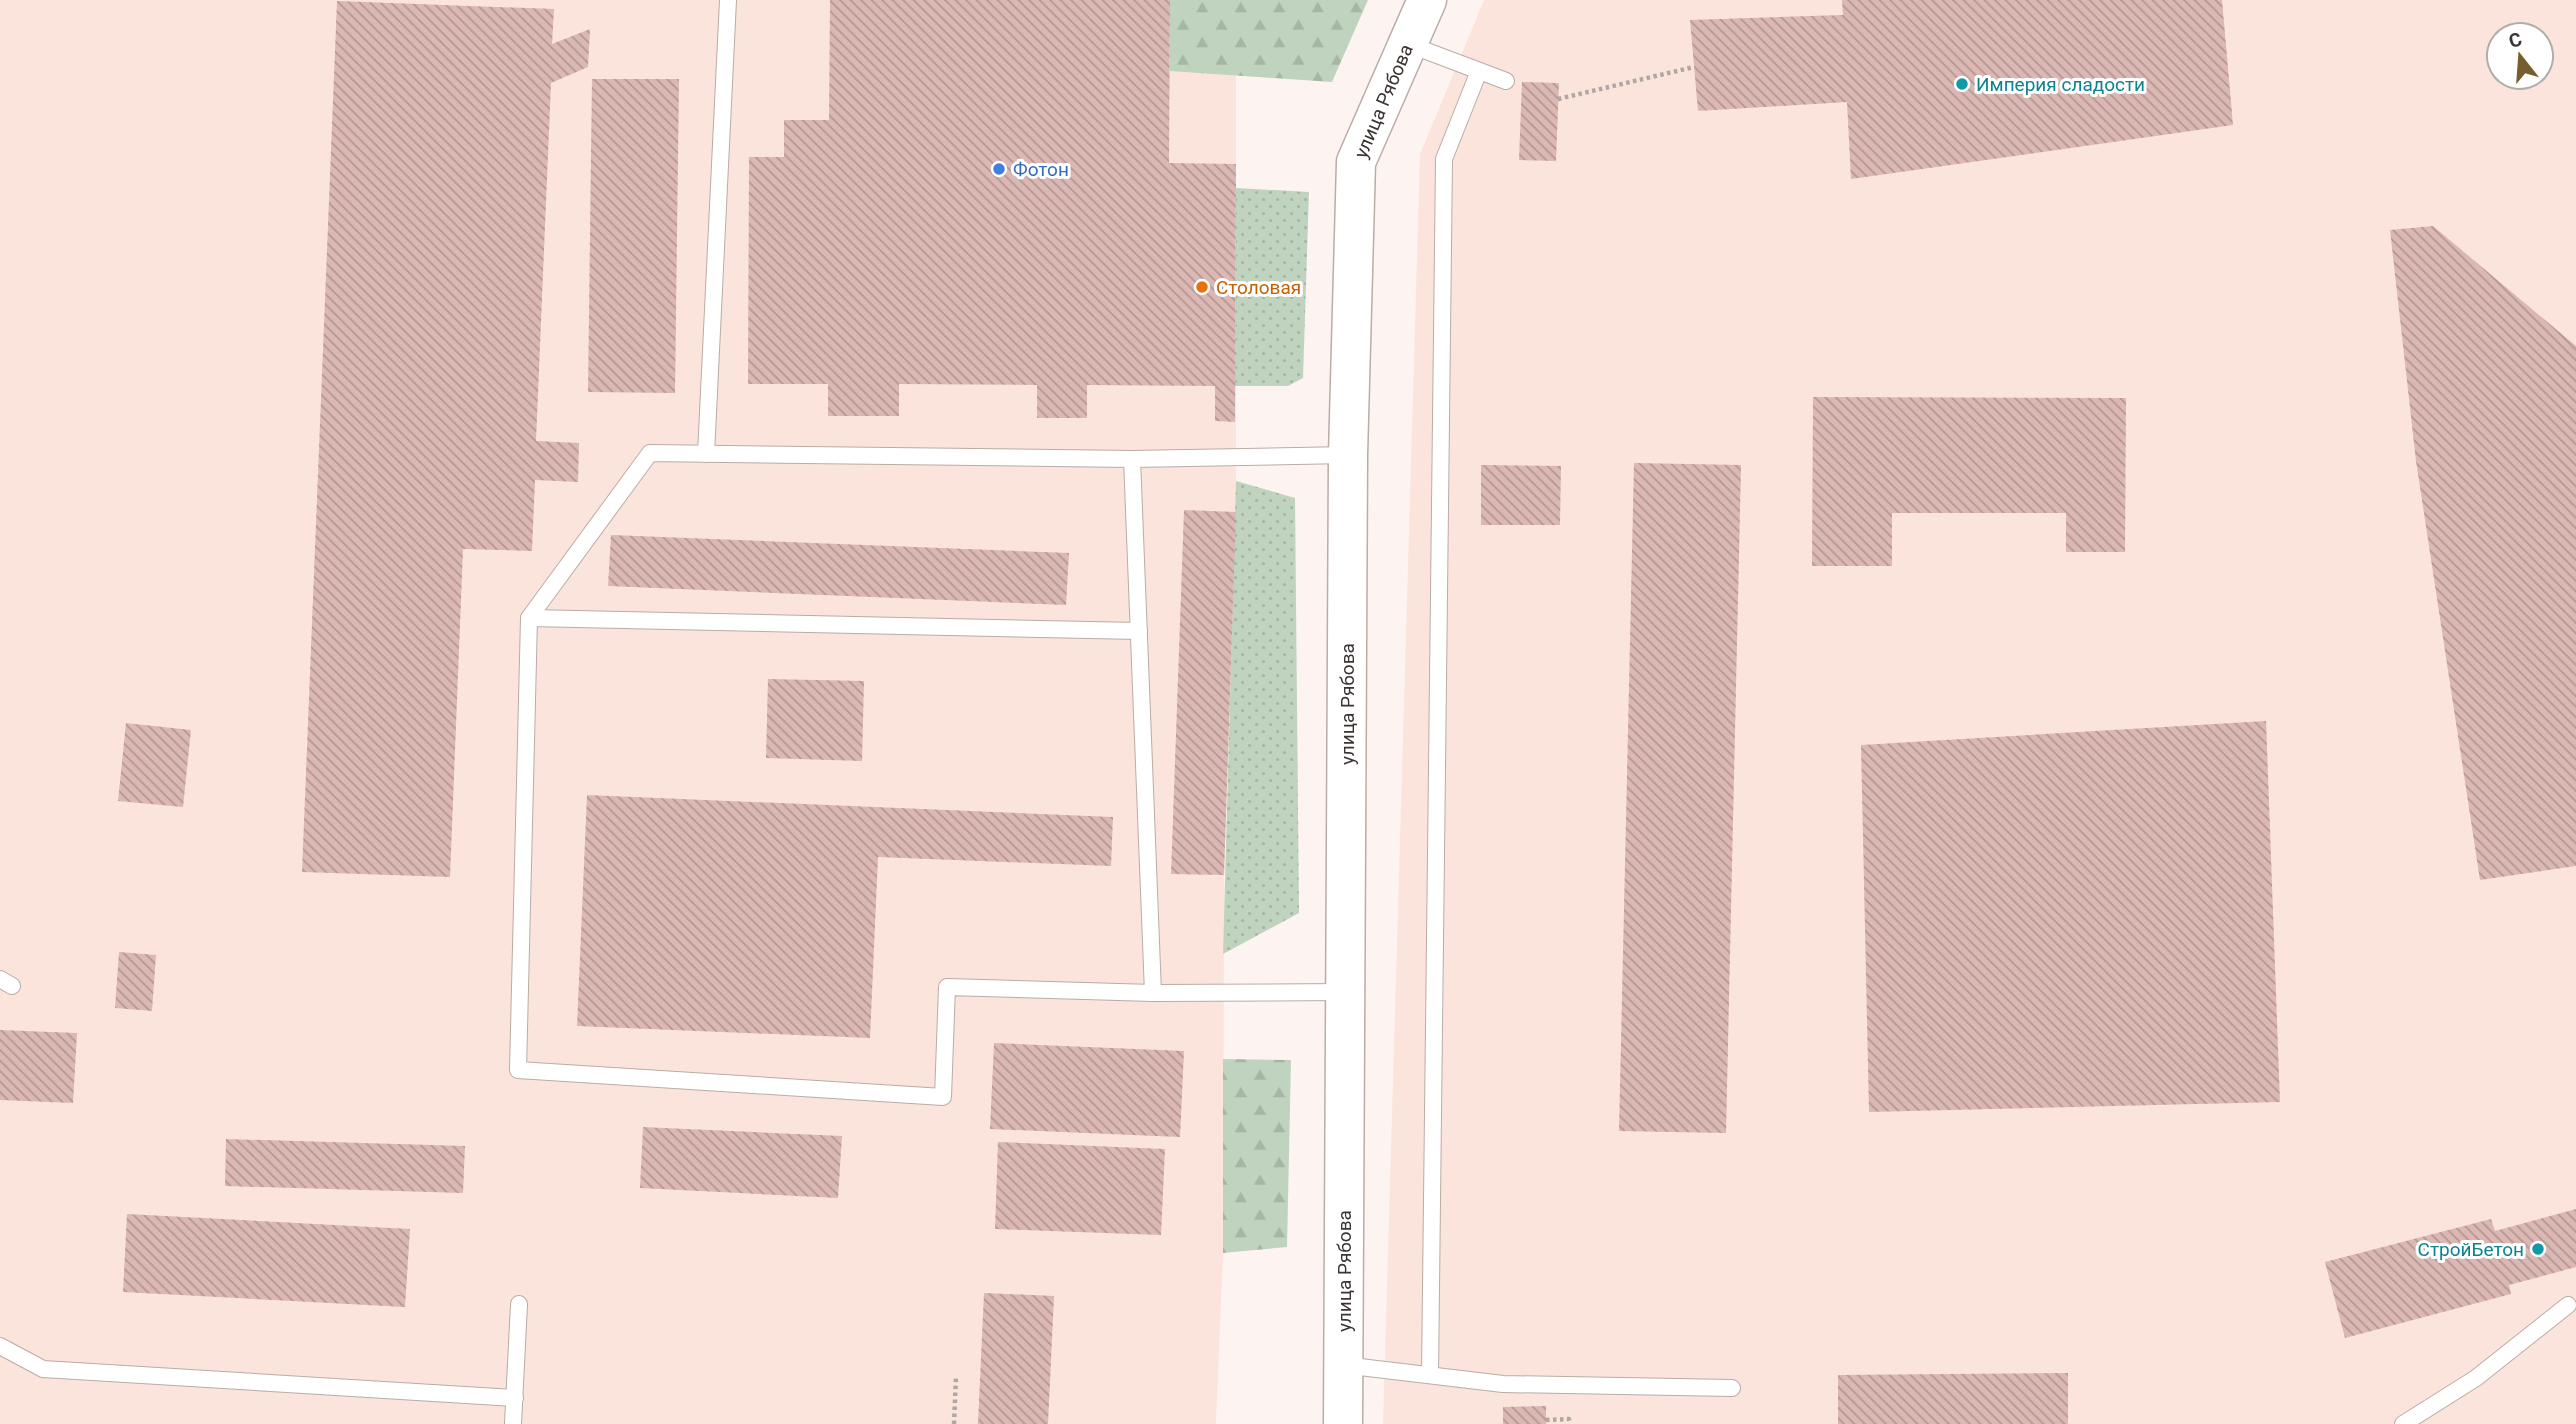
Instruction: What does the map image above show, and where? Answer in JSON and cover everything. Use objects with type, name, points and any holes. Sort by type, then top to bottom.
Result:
[{"type":"street","name":"улица Рябова","points":[[1343,1424],[1348,454],[1356,162],[1427,0]]},
{"type":"lane","points":[[706,454],[728,0]]},
{"type":"lane","points":[[1408,44],[1506,81]]},
{"type":"lane","points":[[1430,1375],[1444,159],[1479,71]]},
{"type":"lane","points":[[1345,992],[1153,993],[947,987],[943,1097],[518,1070],[529,618],[650,453],[1132,459],[1348,454]]},
{"type":"lane","points":[[1132,459],[1153,993]]},
{"type":"lane","points":[[529,618],[1139,631]]},
{"type":"lane","points":[[513,1424],[519,1304]]},
{"type":"lane","points":[[2403,1424],[2476,1378],[2568,1305]]},
{"type":"lane","points":[[0,1346],[43,1369],[515,1398]]},
{"type":"lane","points":[[1343,1365],[1503,1384],[1732,1388]]},
{"type":"path","points":[[1558,99],[1694,67]]},
{"type":"path","points":[[954,1424],[956,1377]]},
{"type":"path","points":[[1546,1420],[1569,1419],[1569,1424]]},
{"type":"shaded area","points":[[0,0],[1236,0],[1236,512],[1224,875],[1223,1253],[1216,1424],[0,1424]]},
{"type":"shaded area","points":[[1484,0],[2576,0],[2576,1424],[1383,1424],[1420,154]]},
{"type":"green space","points":[[1170,0],[1368,0],[1332,82],[1170,71]]},
{"type":"green space","points":[[1236,188],[1309,192],[1303,378],[1288,386],[1235,386]]},
{"type":"green space","points":[[1236,481],[1295,498],[1299,913],[1223,954]]},
{"type":"green space","points":[[1223,1059],[1291,1060],[1287,1247],[1223,1253]]},
{"type":"building","points":[[830,0],[1170,0],[1169,163],[1236,164],[1235,422],[1215,421],[1215,386],[1087,385],[1087,418],[1037,418],[1037,385],[899,384],[899,416],[828,416],[828,384],[748,384],[749,157],[784,157],[784,120],[829,120]]},
{"type":"building","name":"Империя сладости","points":[[1842,0],[2222,0],[2233,125],[1851,179],[1847,102],[1698,111],[1690,20],[1843,15]]},
{"type":"building","points":[[337,1],[554,9],[552,44],[590,29],[588,67],[551,83],[536,441],[579,443],[578,482],[535,480],[532,551],[463,549],[450,877],[302,872]]},
{"type":"building","points":[[592,79],[679,79],[675,393],[588,392]]},
{"type":"building","points":[[1522,82],[1559,83],[1556,161],[1519,160]]},
{"type":"building","points":[[2433,226],[2576,346],[2576,866],[2480,880],[2416,461],[2390,230]]},
{"type":"building","points":[[1813,397],[2126,398],[2125,552],[2066,552],[2066,513],[1892,513],[1892,566],[1812,566]]},
{"type":"building","points":[[1634,463],[1741,465],[1726,1133],[1619,1131]]},
{"type":"building","points":[[1481,465],[1561,466],[1560,525],[1481,525]]},
{"type":"building","points":[[1184,510],[1236,512],[1224,875],[1171,874]]},
{"type":"building","points":[[611,535],[1069,553],[1066,605],[608,586]]},
{"type":"building","points":[[768,679],[864,681],[862,761],[766,758]]},
{"type":"building","points":[[2266,721],[2280,1102],[1869,1112],[1861,745]]},
{"type":"building","points":[[126,723],[191,730],[183,807],[118,801]]},
{"type":"building","points":[[587,795],[1113,817],[1111,866],[878,857],[870,1038],[577,1026]]},
{"type":"building","points":[[119,952],[156,955],[152,1011],[115,1008]]},
{"type":"building","points":[[0,1030],[77,1033],[73,1103],[0,1100]]},
{"type":"building","points":[[994,1043],[1184,1051],[1180,1137],[990,1129]]},
{"type":"building","points":[[643,1127],[842,1136],[838,1198],[640,1188]]},
{"type":"building","points":[[226,1139],[465,1146],[463,1193],[225,1186]]},
{"type":"building","points":[[998,1142],[1165,1149],[1161,1235],[995,1229]]},
{"type":"building","points":[[2576,1209],[2576,1267],[2509,1285],[2511,1294],[2345,1338],[2325,1262],[2491,1219],[2495,1231]]},
{"type":"building","points":[[127,1214],[410,1229],[405,1307],[123,1292]]},
{"type":"building","points":[[984,1293],[1054,1296],[1048,1424],[978,1424]]},
{"type":"building","points":[[2068,1373],[2068,1424],[1838,1424],[1838,1375]]},
{"type":"building","points":[[1546,1406],[1546,1424],[1503,1424],[1503,1407]]},
{"type":"place","name":"Империя сладости","points":[[1962,84]]},
{"type":"place","name":"Фотон","points":[[999,169]]},
{"type":"place","name":"Столовая","points":[[1202,287]]},
{"type":"place","name":"СтройБетон","points":[[2538,1249]]}]
